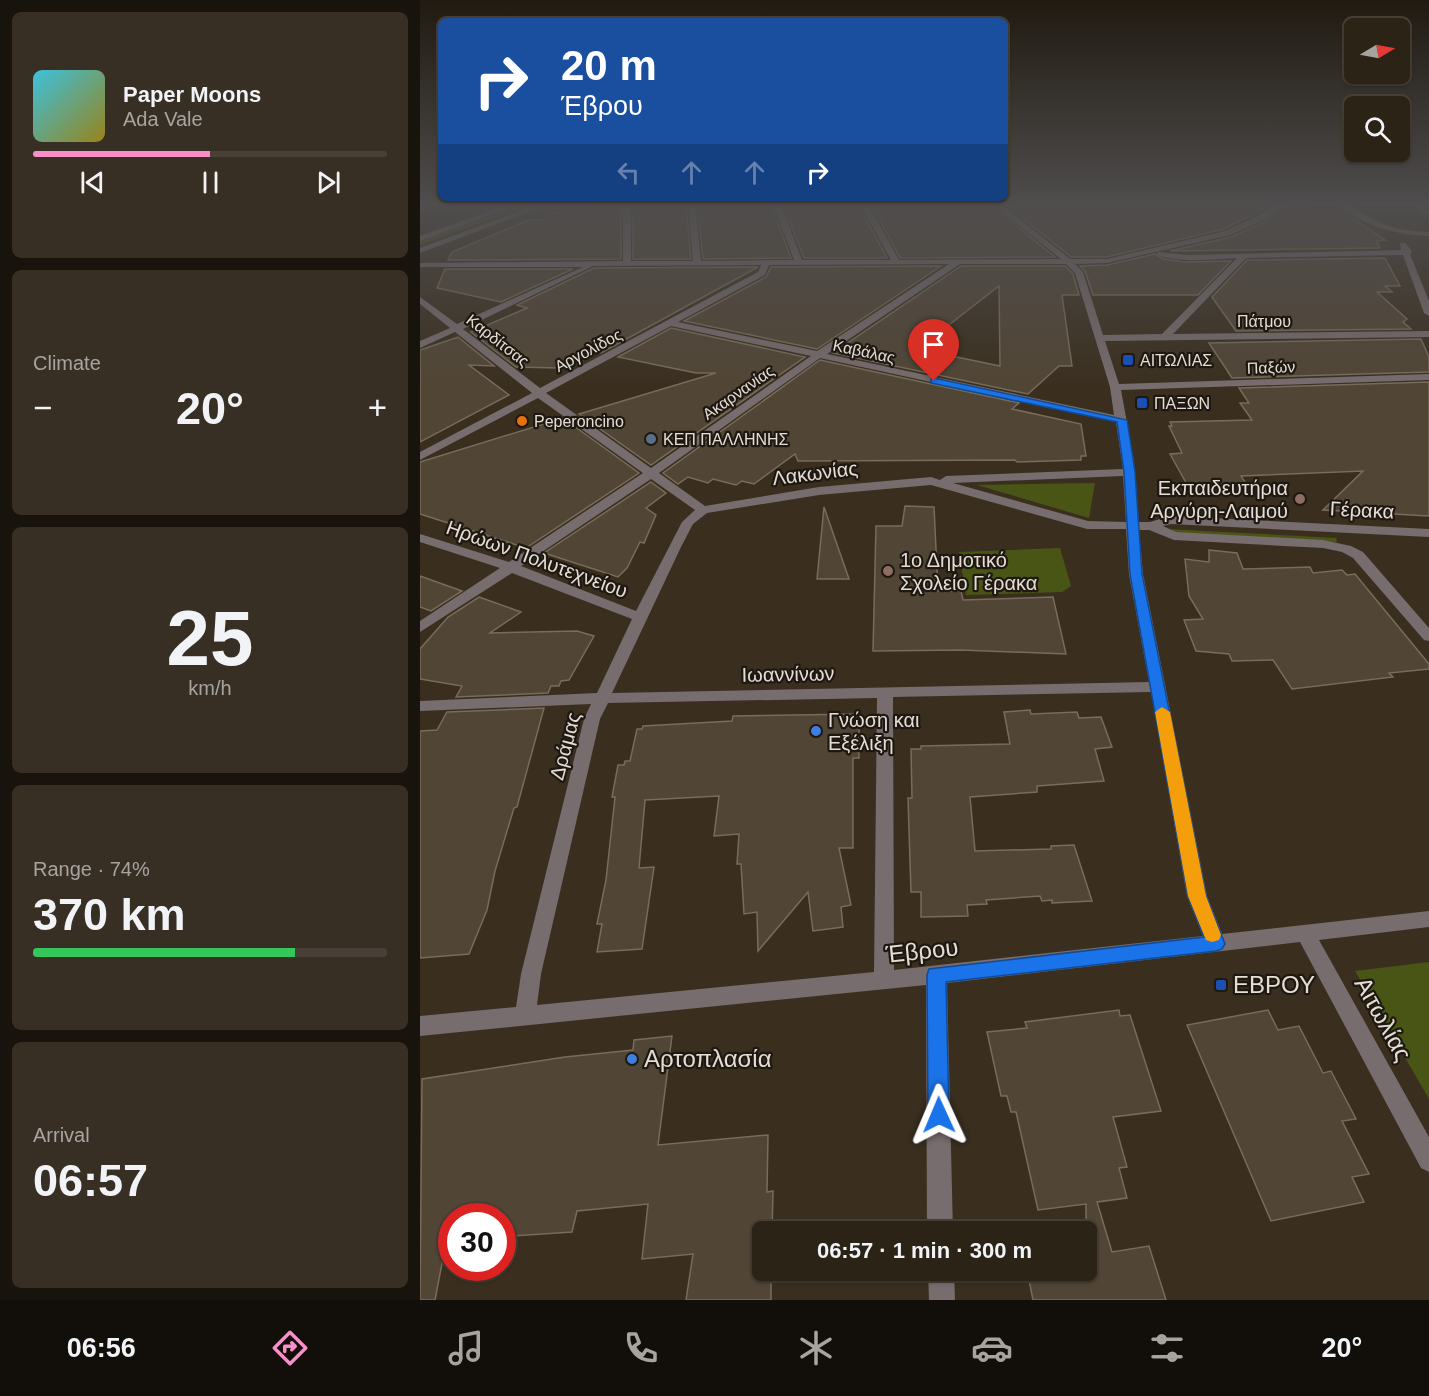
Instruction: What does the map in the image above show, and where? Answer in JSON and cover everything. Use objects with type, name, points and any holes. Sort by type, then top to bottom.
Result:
[{"type":"street","points":[[420,345],[595,265]]},
{"type":"street","points":[[420,266],[606,265]]},
{"type":"street","name":"Αργολίδος","points":[[420,457],[762,273],[766,265]]},
{"type":"street","name":"Ακαρνανίας","points":[[420,628],[650,474],[817,356],[954,265]]},
{"type":"street","points":[[1073,265],[1079,272],[1122,420],[1129,472],[1136,574],[1197,896],[1216,944]]},
{"type":"street","points":[[1165,337],[1236,265]]},
{"type":"street","points":[[1412,265],[1429,313]]},
{"type":"street","name":"Καρδίτσας","points":[[420,300],[539,393],[703,510]]},
{"type":"street","name":"Καβάλας","points":[[671,323],[1122,420]]},
{"type":"street","name":"Πάτμου","points":[[1099,338],[1429,334]]},
{"type":"street","name":"Παξών","points":[[1114,387],[1429,377]]},
{"type":"street","name":"Λακωνίας","points":[[703,510],[819,491],[931,481],[1129,472]]},
{"type":"street","name":"Λακωνίας","points":[[931,481],[1087,525],[1131,525]]},
{"type":"street","name":"Δράμας","points":[[525,1015],[531,974],[592,719],[688,522],[703,510]]},
{"type":"street","name":"Γέρακα","points":[[1131,525],[1151,526],[1170,520],[1429,533]]},
{"type":"street","name":"Γέρακα","points":[[1151,526],[1174,536],[1329,545],[1358,555]]},
{"type":"street","points":[[1378,531],[1361,536],[1357,542],[1358,555],[1429,637]]},
{"type":"street","name":"Ηρώων Πολυτεχνείου","points":[[420,538],[510,567],[640,617]]},
{"type":"street","name":"Ιωαννίνων","points":[[420,706],[600,699],[1158,687]]},
{"type":"street","points":[[884,980],[885,694]]},
{"type":"street","name":"Έβρου","points":[[420,1026],[936,975],[1306,935],[1429,919]]},
{"type":"street","name":"Αιτωλίας","points":[[1306,935],[1429,1160]]},
{"type":"street","points":[[936,975],[940,1221]]},
{"type":"street","points":[[941,1281],[942,1300]]},
{"type":"green space","points":[[1095,483],[1089,518],[977,485]]},
{"type":"green space","points":[[1167,529],[1336,538],[1337,542],[1167,532]]},
{"type":"green space","points":[[1060,548],[1071,586],[1062,592],[966,595],[959,552]]},
{"type":"green space","points":[[1429,962],[1429,1099],[1355,971]]},
{"type":"building","points":[[1227,265],[1198,295],[1093,295],[1085,271],[1080,266]]},
{"type":"building","points":[[1243,265],[1389,265],[1400,286],[1385,286],[1392,292],[1377,292],[1407,319],[1403,322],[1411,329],[1236,331],[1212,297]]},
{"type":"building","points":[[941,266],[817,349],[684,321],[766,277],[771,267]]},
{"type":"building","points":[[961,266],[1065,266],[1073,274],[1079,295],[1062,295],[1072,366],[1059,366],[1028,394],[833,353]],"holes":[[[999,286],[1000,366],[918,349]]]},
{"type":"building","points":[[758,267],[601,353],[591,351],[559,368],[516,367],[471,332],[527,308],[517,305],[594,268]]},
{"type":"building","points":[[445,269],[573,269],[501,302],[437,288]]},
{"type":"building","points":[[671,328],[805,357],[651,465],[579,414],[716,373],[696,373],[618,357]]},
{"type":"building","points":[[458,337],[494,366],[469,365],[509,395],[420,442],[420,350]]},
{"type":"building","points":[[1421,339],[1429,357],[1429,372],[1232,378],[1209,343]]},
{"type":"building","points":[[820,360],[1019,403],[1012,409],[1081,424],[1086,456],[1081,456],[1081,460],[1017,462],[1015,460],[798,461],[795,454],[754,484],[742,481],[736,485],[713,479],[708,483],[688,477],[678,484],[663,473]]},
{"type":"building","points":[[1429,382],[1429,516],[1323,510],[1363,471],[1241,476],[1247,485],[1189,488],[1170,454],[1182,453],[1169,426],[1172,426],[1170,422],[1252,420],[1240,403],[1249,403],[1239,388]]},
{"type":"building","points":[[563,418],[639,473],[526,548],[420,514],[420,462]]},
{"type":"building","points":[[651,482],[666,493],[646,508],[656,515],[644,543],[640,542],[627,568],[618,577],[544,553]]},
{"type":"building","points":[[905,506],[934,507],[938,591],[961,591],[963,600],[1053,597],[1066,654],[960,650],[873,651],[876,526],[902,526]]},
{"type":"building","points":[[824,507],[849,579],[817,579]]},
{"type":"building","points":[[1209,550],[1237,553],[1243,569],[1310,567],[1313,573],[1342,570],[1347,575],[1355,574],[1429,664],[1429,669],[1389,673],[1393,677],[1292,689],[1273,660],[1232,661],[1229,654],[1196,651],[1184,620],[1203,619],[1189,596],[1185,559],[1209,562]]},
{"type":"building","points":[[420,576],[462,591],[431,611],[420,607]]},
{"type":"building","points":[[479,597],[521,612],[490,633],[577,631],[594,636],[569,680],[561,681],[559,686],[551,686],[548,693],[456,697],[462,686],[420,679],[420,649],[448,617]]},
{"type":"building","points":[[544,708],[517,807],[514,808],[495,871],[487,910],[469,954],[420,958],[420,731],[437,730],[447,712]]},
{"type":"building","points":[[1030,710],[1031,714],[1077,712],[1079,718],[1101,717],[1112,747],[1095,749],[1104,781],[1037,786],[1037,792],[970,797],[975,851],[1051,849],[1051,846],[1074,845],[1092,901],[1052,903],[1052,900],[1042,901],[1040,896],[986,900],[987,904],[967,905],[968,916],[921,917],[921,892],[911,892],[908,798],[912,798],[911,749],[921,749],[921,746],[1010,744],[1004,712]]},
{"type":"building","points":[[859,714],[859,758],[853,758],[853,848],[839,848],[851,905],[841,907],[843,927],[813,931],[808,892],[758,951],[757,912],[744,914],[741,864],[737,864],[739,834],[714,836],[719,796],[645,800],[639,868],[654,867],[642,949],[597,952],[602,924],[597,924],[606,880],[615,797],[612,797],[618,765],[624,765],[625,761],[630,761],[637,729],[642,729],[643,726],[732,721],[733,716]]},
{"type":"building","points":[[1119,1010],[1120,1016],[1130,1015],[1161,1111],[1113,1117],[1127,1167],[1119,1168],[1127,1198],[1097,1202],[1112,1252],[1149,1246],[1166,1300],[1033,1300],[1029,1281],[1097,1281],[1097,1221],[1086,1221],[1086,1204],[1038,1210],[1016,1112],[1011,1112],[1007,1096],[1001,1096],[987,1032],[1027,1028],[1025,1022]]},
{"type":"building","points":[[1268,1010],[1278,1030],[1299,1026],[1323,1073],[1331,1071],[1356,1119],[1342,1121],[1369,1174],[1352,1177],[1364,1202],[1271,1221],[1187,1025]]},
{"type":"building","points":[[672,1036],[658,1145],[768,1135],[767,1192],[773,1191],[772,1221],[752,1221],[752,1281],[771,1281],[771,1300],[686,1300],[693,1254],[642,1259],[648,1204],[577,1211],[572,1232],[516,1236],[516,1203],[438,1203],[439,1281],[435,1300],[420,1300],[422,1079],[565,1057],[633,1050],[634,1040]]},
{"type":"slow traffic","points":[[1162,712],[1197,896],[1212,935]]},
{"type":"place","name":"ΑΙΤΩΛΙΑΣ","points":[[1128,360]]},
{"type":"place","name":"ΠΑΞΩΝ","points":[[1142,403]]},
{"type":"place","name":"Peperoncino","points":[[522,421]]},
{"type":"place","name":"ΚΕΠ ΠΑΛΛΗΝΗΣ","points":[[651,439]]},
{"type":"place","name":"Εκπαιδευτήρια Αργύρη-Λαιμού","points":[[1300,499]]},
{"type":"place","name":"1ο Δημοτικό Σχολείο Γέρακα","points":[[888,571]]},
{"type":"place","name":"Γνώση και Εξέλιξη","points":[[816,731]]},
{"type":"place","name":"ΕΒΡΟΥ","points":[[1221,985]]},
{"type":"place","name":"Αρτοπλασία","points":[[632,1059]]},
{"type":"route","points":[[934,381],[1122,420],[1129,472],[1136,574],[1197,896],[1216,944],[936,975],[939,1115]]}]
